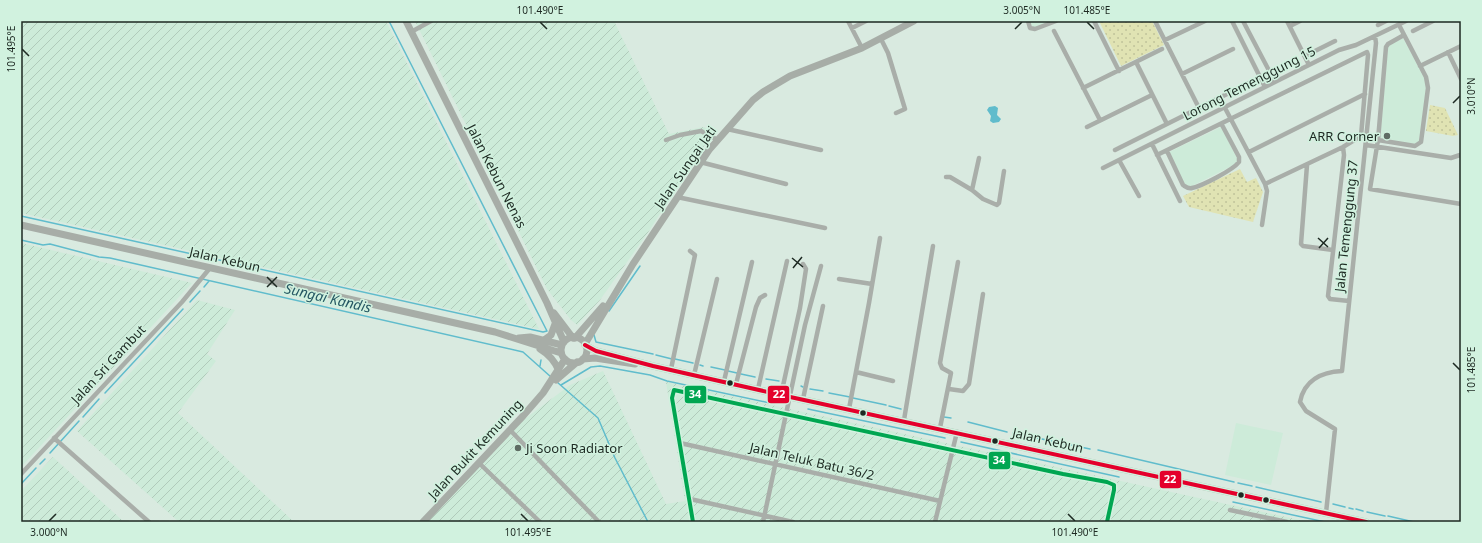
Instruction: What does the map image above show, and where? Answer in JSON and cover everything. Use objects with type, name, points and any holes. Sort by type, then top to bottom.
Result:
[{"type":"main road","name":"Jalan Kebun Nenas","points":[[406,21],[547,303],[563,343]]},
{"type":"main road","name":"Jalan Sungai Jati","points":[[585,345],[615,293],[700,162],[716,140],[753,100],[774,84],[812,66],[862,48],[914,21]]},
{"type":"main road","name":"Jalan Kebun","points":[[21,225],[517,338],[563,356]]},
{"type":"main road","points":[[547,303],[574,338],[580,339],[585,345],[585,355],[580,361],[571,362],[563,356],[563,343],[574,338],[615,293]]},
{"type":"main road","points":[[544,340],[551,334],[555,324]]},
{"type":"main road","name":"Jalan Kebun","points":[[517,338],[530,337],[563,343]]},
{"type":"main road","points":[[527,343],[550,356],[559,372]]},
{"type":"main road","name":"Jalan Kebun","points":[[585,345],[596,351],[654,366]]},
{"type":"main road","name":"Jalan Bukit Kemuning","points":[[424,522],[543,393],[559,372],[563,356]]},
{"type":"main road","name":"Jalan Kebun","points":[[580,361],[595,358],[671,369],[781,395],[849,408],[1326,513],[1349,520],[1366,522]]},
{"type":"main road","name":"Jalan Bukit Kemuning","points":[[543,393],[580,361]]},
{"type":"street","points":[[411,32],[430,21]]},
{"type":"street","points":[[848,21],[862,48]]},
{"type":"street","points":[[852,28],[866,21]]},
{"type":"street","points":[[1028,21],[1030,28],[1035,30],[1056,21]]},
{"type":"street","points":[[1094,21],[1119,71]]},
{"type":"street","points":[[1155,21],[1199,108]]},
{"type":"street","points":[[1165,40],[1205,21]]},
{"type":"street","points":[[1232,21],[1265,87]]},
{"type":"street","points":[[1243,21],[1275,82]]},
{"type":"street","points":[[1287,21],[1309,65]]},
{"type":"street","points":[[1290,26],[1300,21]]},
{"type":"street","points":[[1378,25],[1386,21]]},
{"type":"street","name":"Lorong Temenggung 15","points":[[1103,168],[1339,50],[1356,45],[1406,21]]},
{"type":"street","points":[[1413,31],[1433,21]]},
{"type":"street","points":[[1378,140],[1415,146],[1420,142],[1428,88],[1426,78],[1399,25]]},
{"type":"street","points":[[1054,31],[1100,120]]},
{"type":"street","points":[[1404,35],[1388,44],[1386,48],[1378,140],[1370,189],[1461,204]]},
{"type":"street","name":"Jalan Temenggung 37","points":[[1326,513],[1335,429],[1306,411],[1300,402],[1304,389],[1315,378],[1331,372],[1342,371],[1366,145],[1376,43],[1375,36]]},
{"type":"street","points":[[881,39],[888,53],[905,108],[896,113]]},
{"type":"street","points":[[1305,56],[1335,40]]},
{"type":"street","points":[[1420,66],[1461,46]]},
{"type":"street","points":[[1083,88],[1162,49]]},
{"type":"street","points":[[1182,74],[1233,49]]},
{"type":"street","points":[[1157,156],[1365,52],[1368,55],[1361,134],[1359,138],[1307,165],[1265,184]]},
{"type":"street","points":[[1448,52],[1461,79]]},
{"type":"street","points":[[1136,62],[1167,124]]},
{"type":"street","points":[[1115,150],[1249,83]]},
{"type":"street","points":[[1249,152],[1365,94]]},
{"type":"street","points":[[1087,127],[1152,95]]},
{"type":"street","points":[[1225,108],[1249,152],[1267,190],[1262,225]]},
{"type":"street","points":[[1167,151],[1183,185],[1186,188],[1190,189],[1207,181],[1233,168],[1239,162],[1239,157],[1222,124]]},
{"type":"street","points":[[726,129],[821,150]]},
{"type":"street","points":[[666,140],[701,130],[707,132],[716,140]]},
{"type":"street","points":[[1152,144],[1180,201]]},
{"type":"street","points":[[1366,145],[1451,158],[1460,154]]},
{"type":"street","points":[[1343,147],[1344,155],[1332,250],[1328,296],[1330,299],[1350,301]]},
{"type":"street","points":[[972,190],[979,158]]},
{"type":"street","points":[[1119,160],[1140,196]]},
{"type":"street","points":[[700,162],[786,184]]},
{"type":"street","points":[[1307,165],[1301,244],[1303,246],[1332,250]]},
{"type":"street","points":[[946,177],[950,177],[972,190],[983,199],[997,205],[999,203],[1004,171]]},
{"type":"street","points":[[677,197],[825,228]]},
{"type":"street","points":[[849,408],[880,238]]},
{"type":"street","points":[[904,420],[933,246]]},
{"type":"street","points":[[671,369],[695,255],[690,251]]},
{"type":"street","points":[[758,389],[786,261]]},
{"type":"street","points":[[724,381],[752,262]]},
{"type":"street","points":[[940,428],[951,373],[942,368],[940,363],[958,262]]},
{"type":"street","points":[[781,395],[800,308],[806,269],[804,264]]},
{"type":"street","points":[[763,522],[791,396],[805,324],[821,266]]},
{"type":"street","name":"Jalan Sri Gambut","points":[[21,474],[58,441],[199,283],[210,268]]},
{"type":"street","points":[[839,278],[872,284]]},
{"type":"street","points":[[694,375],[717,279]]},
{"type":"street","points":[[949,389],[963,391],[969,384],[983,294]]},
{"type":"street","points":[[736,384],[756,307],[760,298],[765,295]]},
{"type":"street","points":[[803,399],[823,306]]},
{"type":"street","points":[[856,372],[894,381]]},
{"type":"street","points":[[693,522],[672,398],[674,390],[1063,474],[1107,482],[1114,485],[1114,490],[1107,522]]},
{"type":"street","points":[[510,430],[599,522]]},
{"type":"street","points":[[935,522],[957,432]]},
{"type":"street","points":[[58,441],[149,522]]},
{"type":"street","name":"Jalan Teluk Batu 36/2","points":[[680,443],[940,501]]},
{"type":"street","points":[[479,463],[540,522]]},
{"type":"street","points":[[690,499],[793,522]]},
{"type":"street","points":[[1230,510],[1287,522]]},
{"type":"shaded area","points":[[21,21],[386,21],[539,329],[21,213]]},
{"type":"shaded area","points":[[415,21],[614,21],[669,134],[704,127],[713,132],[647,234],[600,300],[577,325],[571,320],[547,289]]},
{"type":"shaded area","points":[[1029,21],[1052,21],[1035,27],[1032,26]]},
{"type":"shaded area","points":[[1403,38],[1424,78],[1426,88],[1419,142],[1415,144],[1380,140],[1388,48],[1389,45]]},
{"type":"shaded area","points":[[1221,127],[1238,161],[1236,164],[1190,187],[1187,186],[1184,183],[1169,152]]},
{"type":"shaded area","points":[[21,243],[192,283],[21,467]]},
{"type":"shaded area","points":[[197,300],[235,310],[207,354],[216,361],[178,413],[294,522],[179,522],[77,431]]},
{"type":"shaded area","points":[[603,371],[666,504],[685,501],[666,382],[1309,522],[427,522],[522,421],[570,385]]},
{"type":"shaded area","points":[[1236,423],[1283,433],[1271,485],[1225,475]]},
{"type":"shaded area","points":[[53,457],[124,522],[21,522],[21,491]]},
{"type":"green space","points":[[1099,21],[1152,21],[1164,45],[1121,66]]},
{"type":"green space","points":[[1430,105],[1445,108],[1458,135],[1453,136],[1426,131]]},
{"type":"green space","points":[[1240,169],[1247,182],[1256,178],[1263,192],[1253,222],[1189,207],[1183,196]]},
{"type":"water","points":[[995,106],[998,108],[997,115],[1001,119],[999,122],[993,123],[990,121],[991,116],[987,110],[989,107]]},
{"type":"waterway","points":[[21,216],[543,332],[547,331],[389,21]]},
{"type":"waterway","name":"Sungai Kandis","points":[[21,240],[43,245],[50,244],[99,257],[110,258],[523,352],[551,377]]},
{"type":"waterway","points":[[609,311],[640,266]]},
{"type":"waterway","name":"Sungai Kandis","points":[[204,287],[209,281]]},
{"type":"waterway","points":[[190,302],[200,291]]},
{"type":"waterway","points":[[105,393],[183,309]]},
{"type":"waterway","points":[[594,335],[596,342],[653,354]]},
{"type":"waterway","points":[[656,355],[672,359]]},
{"type":"waterway","points":[[675,359],[693,363]]},
{"type":"waterway","name":"Sungai Kandis","points":[[540,366],[541,360]]},
{"type":"waterway","points":[[561,385],[591,367],[600,366],[650,375],[667,381],[770,403],[781,403]]},
{"type":"waterway","points":[[711,367],[725,370]]},
{"type":"waterway","points":[[728,371],[737,373]]},
{"type":"waterway","points":[[741,374],[755,377]]},
{"type":"waterway","points":[[766,379],[779,381]]},
{"type":"waterway","name":"Sungai Kandis","points":[[557,382],[598,418],[615,458],[648,522]]},
{"type":"waterway","points":[[810,389],[823,391]]},
{"type":"waterway","points":[[829,393],[850,397]]},
{"type":"waterway","points":[[853,398],[886,405]]},
{"type":"waterway","points":[[83,417],[99,399]]},
{"type":"waterway","points":[[889,406],[901,409]]},
{"type":"waterway","points":[[808,409],[945,438]]},
{"type":"waterway","points":[[944,417],[951,418]]},
{"type":"waterway","points":[[50,453],[79,421]]},
{"type":"waterway","points":[[968,422],[1007,432]]},
{"type":"waterway","points":[[1013,433],[1090,449]]},
{"type":"waterway","points":[[961,442],[1119,477]]},
{"type":"waterway","points":[[1098,450],[1234,482]]},
{"type":"waterway","points":[[40,464],[45,459]]},
{"type":"waterway","points":[[21,484],[36,468]]},
{"type":"waterway","points":[[1238,483],[1252,486]]},
{"type":"waterway","points":[[1256,487],[1321,502]]},
{"type":"waterway","points":[[1233,502],[1325,522]]},
{"type":"waterway","points":[[1333,504],[1345,507]]},
{"type":"waterway","points":[[1349,508],[1353,509]]},
{"type":"waterway","points":[[1356,509],[1363,511]]},
{"type":"waterway","points":[[1367,512],[1385,516]]},
{"type":"waterway","points":[[1388,516],[1414,522]]},
{"type":"transit line","name":"22","points":[[585,345],[596,351],[653,366],[1366,522]]},
{"type":"transit line","name":"34","points":[[693,522],[672,398],[674,390],[1063,474],[1107,482],[1114,485],[1107,522]]},
{"type":"place","name":"ARR Corner","points":[[1387,136]]},
{"type":"place","name":"Ji Soon Radiator","points":[[518,448]]}]
